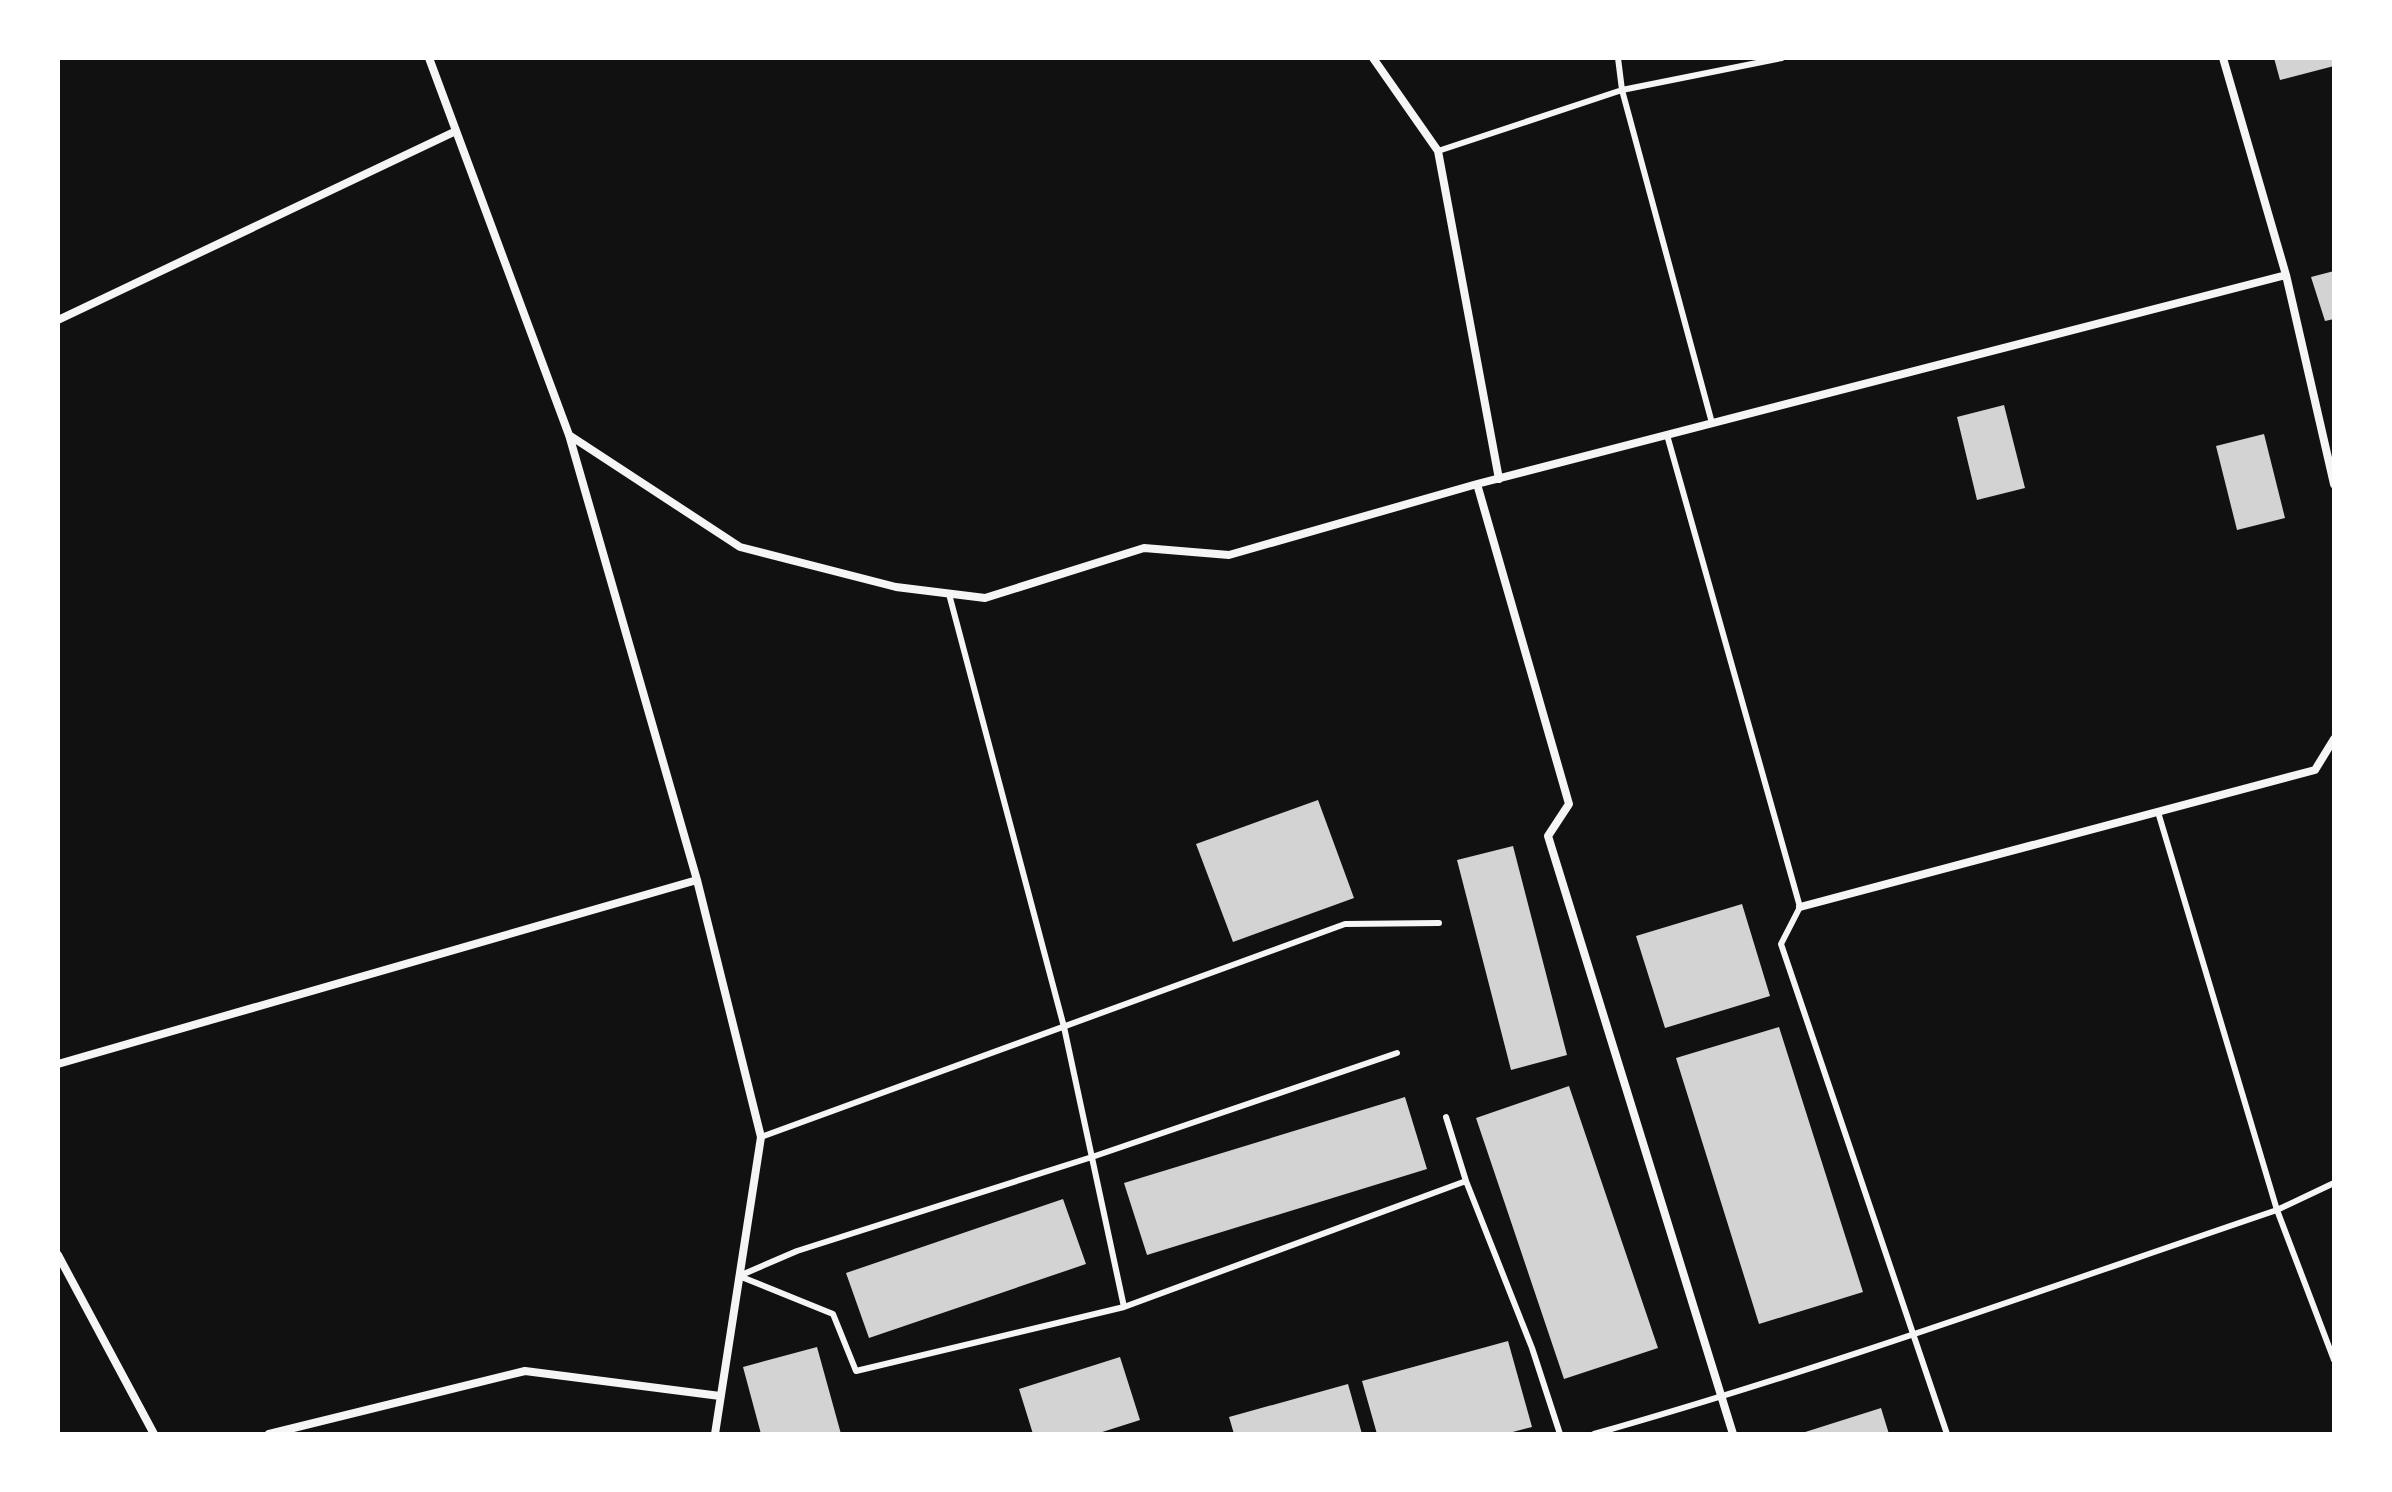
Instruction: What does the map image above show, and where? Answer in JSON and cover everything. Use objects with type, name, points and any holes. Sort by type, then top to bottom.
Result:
[{"type":"street","points":[[429,58],[569,435],[697,880],[761,1137],[715,1434]]},
{"type":"street","points":[[1373,58],[1438,151],[1499,479]]},
{"type":"street","points":[[2223,58],[2286,275],[2334,484]]},
{"type":"street","points":[[58,320],[456,131]]},
{"type":"street","points":[[569,435],[740,547],[896,587],[985,598],[1144,548],[1229,555],[1477,484],[2286,275]]},
{"type":"street","points":[[1477,484],[1569,804],[1548,836],[1733,1434]]},
{"type":"street","points":[[1800,907],[2315,770],[2334,739]]},
{"type":"street","points":[[58,1064],[697,880]]},
{"type":"street","points":[[58,1255],[154,1434]]},
{"type":"street","points":[[269,1434],[525,1371],[720,1396]]},
{"type":"lane","points":[[1618,58],[1622,90],[1712,423]]},
{"type":"lane","points":[[1438,151],[1622,90],[1782,58]]},
{"type":"lane","points":[[1667,435],[1800,907],[1781,944],[1947,1434]]},
{"type":"lane","points":[[949,594],[1064,1027],[1124,1307]]},
{"type":"lane","points":[[2158,812],[2277,1210],[2334,1360]]},
{"type":"lane","points":[[761,1137],[1345,924],[1439,923]]},
{"type":"lane","points":[[739,1276],[797,1251],[1092,1157],[1397,1053]]},
{"type":"lane","points":[[1446,1117],[1466,1181],[1532,1348],[1560,1434]]},
{"type":"lane","points":[[739,1276],[833,1314],[856,1371],[1124,1307],[1466,1181]]},
{"type":"lane","points":[[1594,1434],[1722,1398],[1912,1334],[2277,1210],[2334,1183]]},
{"type":"building","points":[[2274,58],[2334,58],[2334,66],[2280,80]]},
{"type":"building","points":[[2334,271],[2334,319],[2325,321],[2311,277]]},
{"type":"building","points":[[2004,405],[2025,488],[1977,500],[1957,417]]},
{"type":"building","points":[[2264,434],[2285,518],[2237,530],[2216,446]]},
{"type":"building","points":[[1318,800],[1354,898],[1233,942],[1196,844]]},
{"type":"building","points":[[1513,846],[1567,1055],[1511,1070],[1457,860]]},
{"type":"building","points":[[1742,904],[1770,996],[1665,1028],[1636,936]]},
{"type":"building","points":[[1779,1027],[1863,1292],[1759,1324],[1676,1058]]},
{"type":"building","points":[[1569,1086],[1658,1348],[1564,1379],[1476,1118]]},
{"type":"building","points":[[1405,1097],[1427,1169],[1147,1255],[1124,1183]]},
{"type":"building","points":[[1063,1199],[1086,1264],[869,1338],[846,1273]]},
{"type":"building","points":[[1508,1341],[1532,1427],[1505,1434],[1377,1434],[1362,1381]]},
{"type":"building","points":[[817,1347],[841,1434],[761,1434],[743,1367]]},
{"type":"building","points":[[1120,1357],[1140,1420],[1096,1434],[1033,1434],[1019,1389]]},
{"type":"building","points":[[1348,1384],[1362,1434],[1234,1434],[1229,1417]]},
{"type":"building","points":[[1881,1408],[1889,1434],[1802,1434],[1802,1433]]}]
